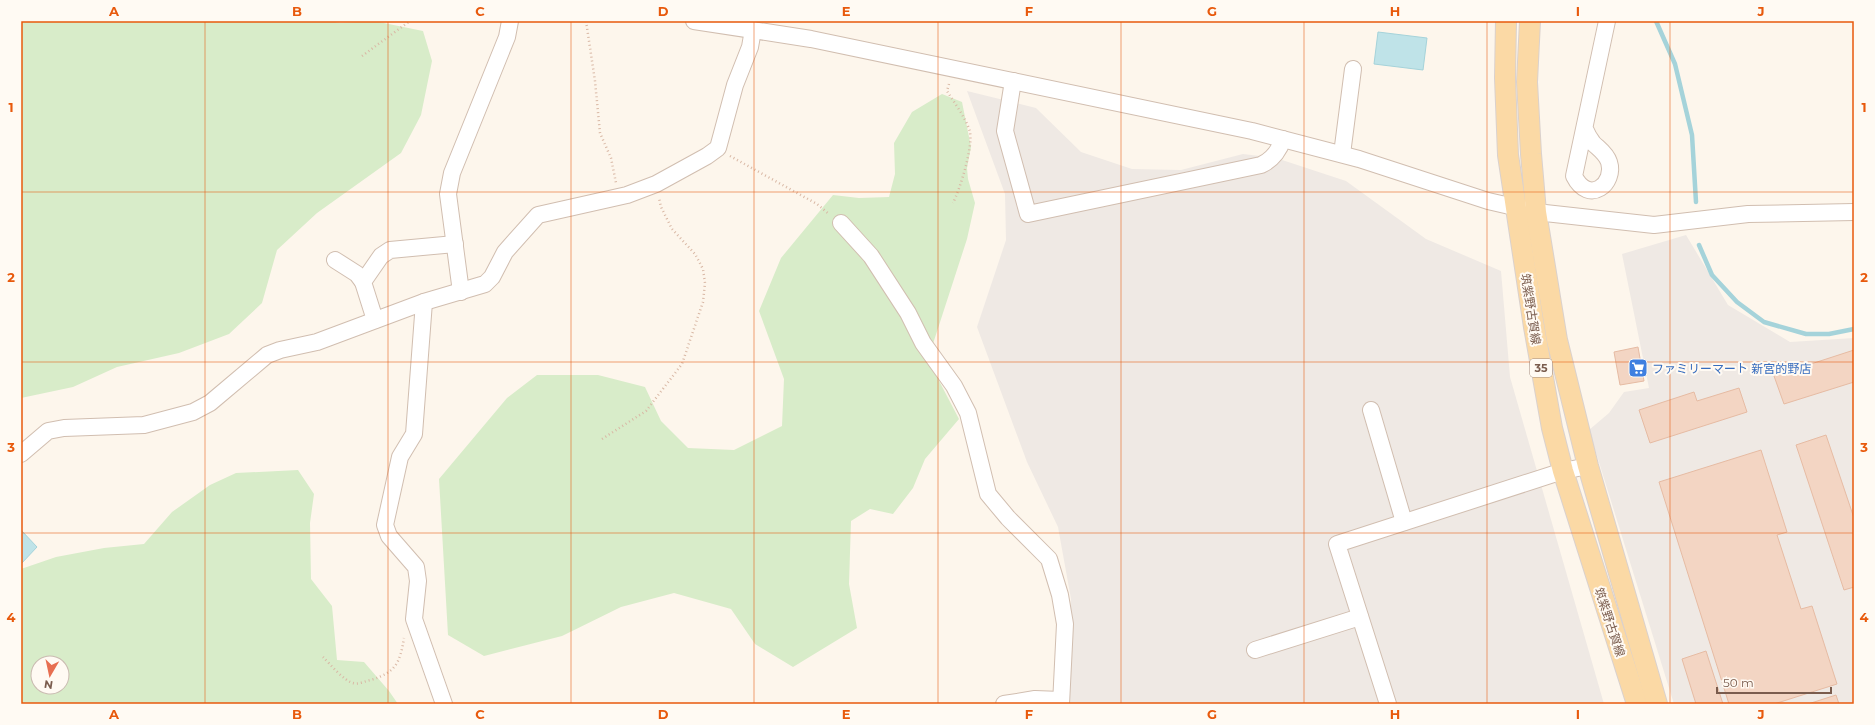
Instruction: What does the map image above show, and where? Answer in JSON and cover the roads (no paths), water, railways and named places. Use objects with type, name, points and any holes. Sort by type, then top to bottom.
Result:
[{"type":"main road","name":"筑紫野古賀線","points":[[1506,21],[1505,78],[1508,154],[1515,208],[1552,428],[1563,472],[1637,704]]},
{"type":"main road","name":"筑紫野古賀線","points":[[1530,21],[1527,82],[1536,212],[1557,340],[1588,466],[1657,704]]},
{"type":"street","points":[[461,292],[448,194],[452,173],[507,37],[510,21]]},
{"type":"street","points":[[694,21],[811,39],[953,70],[1014,81],[1245,129],[1342,154],[1488,201],[1536,212],[1654,225],[1748,214],[1854,212]]},
{"type":"street","points":[[1585,129],[1607,21]]},
{"type":"street","points":[[21,454],[48,431],[64,428],[144,426],[193,412],[210,403],[267,355],[280,350],[317,342],[424,302],[485,284],[492,277],[505,252],[538,215],[618,198],[656,184],[707,156],[718,148],[735,85],[750,47],[753,30]]},
{"type":"street","points":[[1342,154],[1353,69]]},
{"type":"street","points":[[1014,81],[1005,131],[1028,214],[1261,164],[1269,161],[1280,148],[1283,139]]},
{"type":"street","points":[[841,223],[871,256],[908,314],[923,343],[954,386],[968,413],[988,494],[1008,518],[1049,559],[1060,595],[1064,624],[1061,702],[1035,699],[1004,704]]},
{"type":"street","points":[[363,282],[381,256],[390,250],[455,244]]},
{"type":"street","points":[[335,260],[357,274],[363,282],[375,320]]},
{"type":"street","points":[[424,302],[414,434],[400,457],[385,524],[389,536],[416,567],[418,581],[414,619],[444,704]]},
{"type":"street","points":[[1371,410],[1404,522]]},
{"type":"street","points":[[1388,704],[1337,544],[1563,472],[1588,466]]},
{"type":"street","points":[[1255,650],[1360,616]]},
{"type":"water","points":[[1378,32],[1427,38],[1423,70],[1374,64]]},
{"type":"water","points":[[21,530],[37,547],[21,564]]},
{"type":"waterway","points":[[1656,21],[1675,64],[1692,135],[1696,202]]},
{"type":"waterway","points":[[1699,245],[1712,275],[1737,302],[1764,322],[1806,334],[1829,334],[1854,329]]},
{"type":"place","name":"ファミリーマート 新宮的野店","points":[[1638,368]]}]
